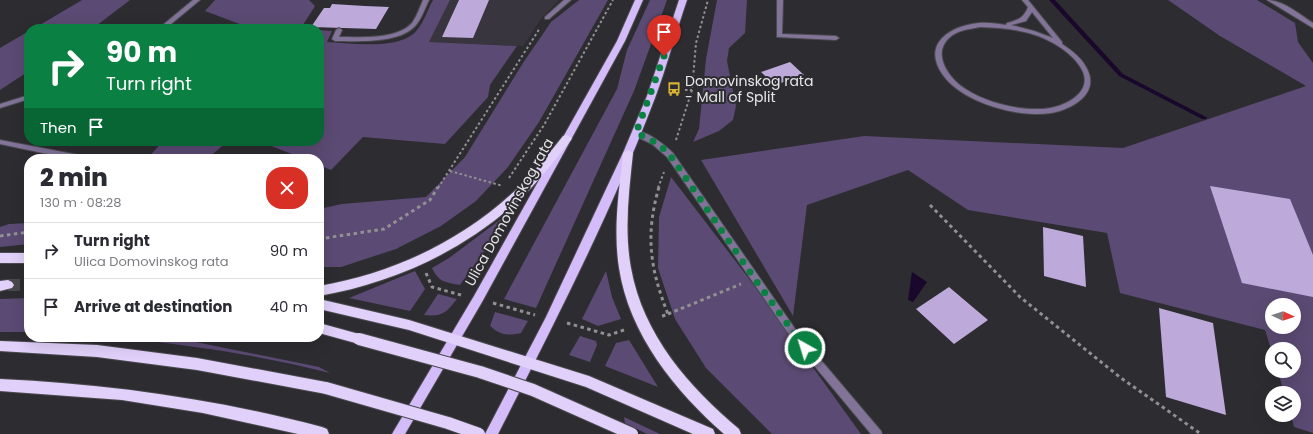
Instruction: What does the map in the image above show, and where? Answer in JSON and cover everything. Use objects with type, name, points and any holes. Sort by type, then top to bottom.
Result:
[{"type":"highway","points":[[324,290],[352,285],[377,277],[420,260],[461,238],[494,215],[522,191],[567,138]]},
{"type":"highway","points":[[628,153],[622,241],[624,267],[642,324],[659,354],[688,390],[734,434]]},
{"type":"highway","points":[[0,258],[24,258]]},
{"type":"highway","points":[[324,305],[409,325],[589,382],[708,434]]},
{"type":"highway","points":[[324,329],[480,372],[533,390],[632,434]]},
{"type":"highway","points":[[0,346],[97,351],[197,364],[326,388],[448,423],[479,434]]},
{"type":"highway","points":[[0,385],[49,387],[160,399],[228,411],[322,434]]},
{"type":"main road","name":"Ulica Domovinskog rata","points":[[398,434],[454,339],[621,41],[639,0]]},
{"type":"main road","points":[[491,434],[551,319],[628,153],[651,96],[683,0]]},
{"type":"street","points":[[167,24],[197,0]]},
{"type":"street","points":[[339,30],[334,39],[380,38],[399,33],[413,26],[426,0]]},
{"type":"street","points":[[547,18],[568,0]]},
{"type":"street","points":[[780,0],[779,36],[836,38]]},
{"type":"street","points":[[1025,0],[1031,7],[1063,46],[1078,60],[1087,74],[1087,88],[1078,100],[1061,109],[1038,112],[1012,109],[986,102],[963,90],[947,76],[938,62],[938,48],[946,37],[960,29],[980,25],[1002,25],[1019,22],[1028,17],[1031,7]]},
{"type":"street","points":[[1270,0],[1313,26]]},
{"type":"street","points":[[1002,25],[1024,29],[1044,36],[1063,46]]},
{"type":"street","points":[[0,106],[24,99]]},
{"type":"street","points":[[636,133],[662,146],[670,155],[795,336],[877,434]]},
{"type":"street","points":[[0,142],[59,154]]},
{"type":"path","points":[[508,180],[544,125],[614,0]]},
{"type":"path","points":[[324,238],[384,229],[430,200],[450,171],[515,65],[547,18]]},
{"type":"path","points":[[685,90],[692,90]]},
{"type":"path","points":[[450,171],[504,186],[498,190]]},
{"type":"path","points":[[930,205],[1020,297],[1121,378],[1201,434]]},
{"type":"path","points":[[0,236],[24,233]]},
{"type":"path","points":[[668,314],[754,278]]},
{"type":"shaded area","points":[[82,0],[130,0],[99,24],[41,24]]},
{"type":"shaded area","points":[[215,0],[309,0],[315,6],[304,24],[240,24],[205,11]]},
{"type":"shaded area","points":[[433,0],[450,0],[429,42],[517,46],[490,85],[488,97],[445,144],[363,137],[331,170],[324,167],[324,154],[292,154],[272,146],[324,146],[324,30],[332,31],[327,42],[361,44],[388,43],[409,37],[417,30]]},
{"type":"shaded area","points":[[450,0],[559,0],[541,19],[523,46],[429,42]]},
{"type":"shaded area","points":[[579,0],[608,0],[539,122],[508,167],[476,201],[441,226],[396,249],[341,267],[324,267],[324,208],[342,204],[426,197],[465,157],[523,63],[551,22]]},
{"type":"shaded area","points":[[650,0],[667,0],[634,91],[536,308],[504,299],[617,89],[627,50]]},
{"type":"shaded area","points":[[717,0],[747,0],[745,33],[729,48],[727,61],[736,106],[733,120],[719,131],[693,142],[699,129],[706,59]]},
{"type":"shaded area","points":[[1168,0],[1257,0],[1295,23],[1298,42],[1313,63],[1313,433],[1294,427],[1293,422],[1301,422],[1301,386],[1282,386],[1280,378],[1301,378],[1301,342],[1269,342],[1266,334],[1301,334],[1301,298],[1265,298],[1265,330],[1120,293],[1107,233],[968,210],[908,170],[807,205],[793,316],[701,160],[864,136],[1123,148],[1306,86],[1220,36]]},
{"type":"shaded area","points":[[24,34],[24,74],[0,90],[0,48]]},
{"type":"shaded area","points":[[159,146],[222,146],[213,154],[151,154]]},
{"type":"shaded area","points":[[671,177],[747,276],[861,434],[772,434],[706,368],[675,319],[658,268],[659,217]]},
{"type":"shaded area","points":[[501,219],[506,221],[460,285],[443,281],[437,276],[432,268],[449,258]]},
{"type":"shaded area","points":[[24,223],[24,245],[0,247],[0,227],[9,224]]},
{"type":"shaded area","points":[[415,271],[425,289],[410,311],[349,298]]},
{"type":"shaded area","points":[[606,271],[612,297],[621,319],[598,326],[582,319]]},
{"type":"shaded area","points":[[912,272],[927,282],[913,302],[908,300]]},
{"type":"shaded area","points":[[438,294],[457,299],[450,308],[439,315],[424,315]]},
{"type":"shaded area","points":[[24,298],[24,332],[0,332],[0,299]]},
{"type":"shaded area","points":[[495,312],[528,321],[521,333],[504,334],[490,326]]},
{"type":"shaded area","points":[[580,336],[596,341],[597,345],[590,362],[569,355]]},
{"type":"shaded area","points":[[629,340],[658,387],[605,366],[616,343]]},
{"type":"shaded area","points":[[161,342],[196,342],[319,367],[330,373],[224,351]]},
{"type":"shaded area","points":[[624,417],[660,434],[647,434],[625,423]]},
{"type":"building","points":[[459,0],[489,0],[473,38],[442,37]]},
{"type":"building","points":[[332,4],[389,7],[376,29],[324,27],[324,24],[313,24],[324,8],[330,8]]},
{"type":"building","points":[[790,62],[804,75],[775,85],[761,72]]},
{"type":"building","points":[[1210,186],[1290,199],[1313,255],[1313,297],[1242,283]]},
{"type":"building","points":[[1043,227],[1083,236],[1086,287],[1044,276]]},
{"type":"building","points":[[949,287],[988,320],[954,344],[916,309]]},
{"type":"building","points":[[1159,308],[1213,323],[1226,415],[1166,397]]},
{"type":"waterway","points":[[1052,0],[1121,75],[1204,118]]},
{"type":"tunnel","points":[[8,285],[24,285]]},
{"type":"place","name":"Domovinskog rata - Mall of Split","points":[[674,89]]},
{"type":"route","points":[[664,56],[651,96],[636,133],[662,146],[670,155],[754,278],[805,348]]}]
